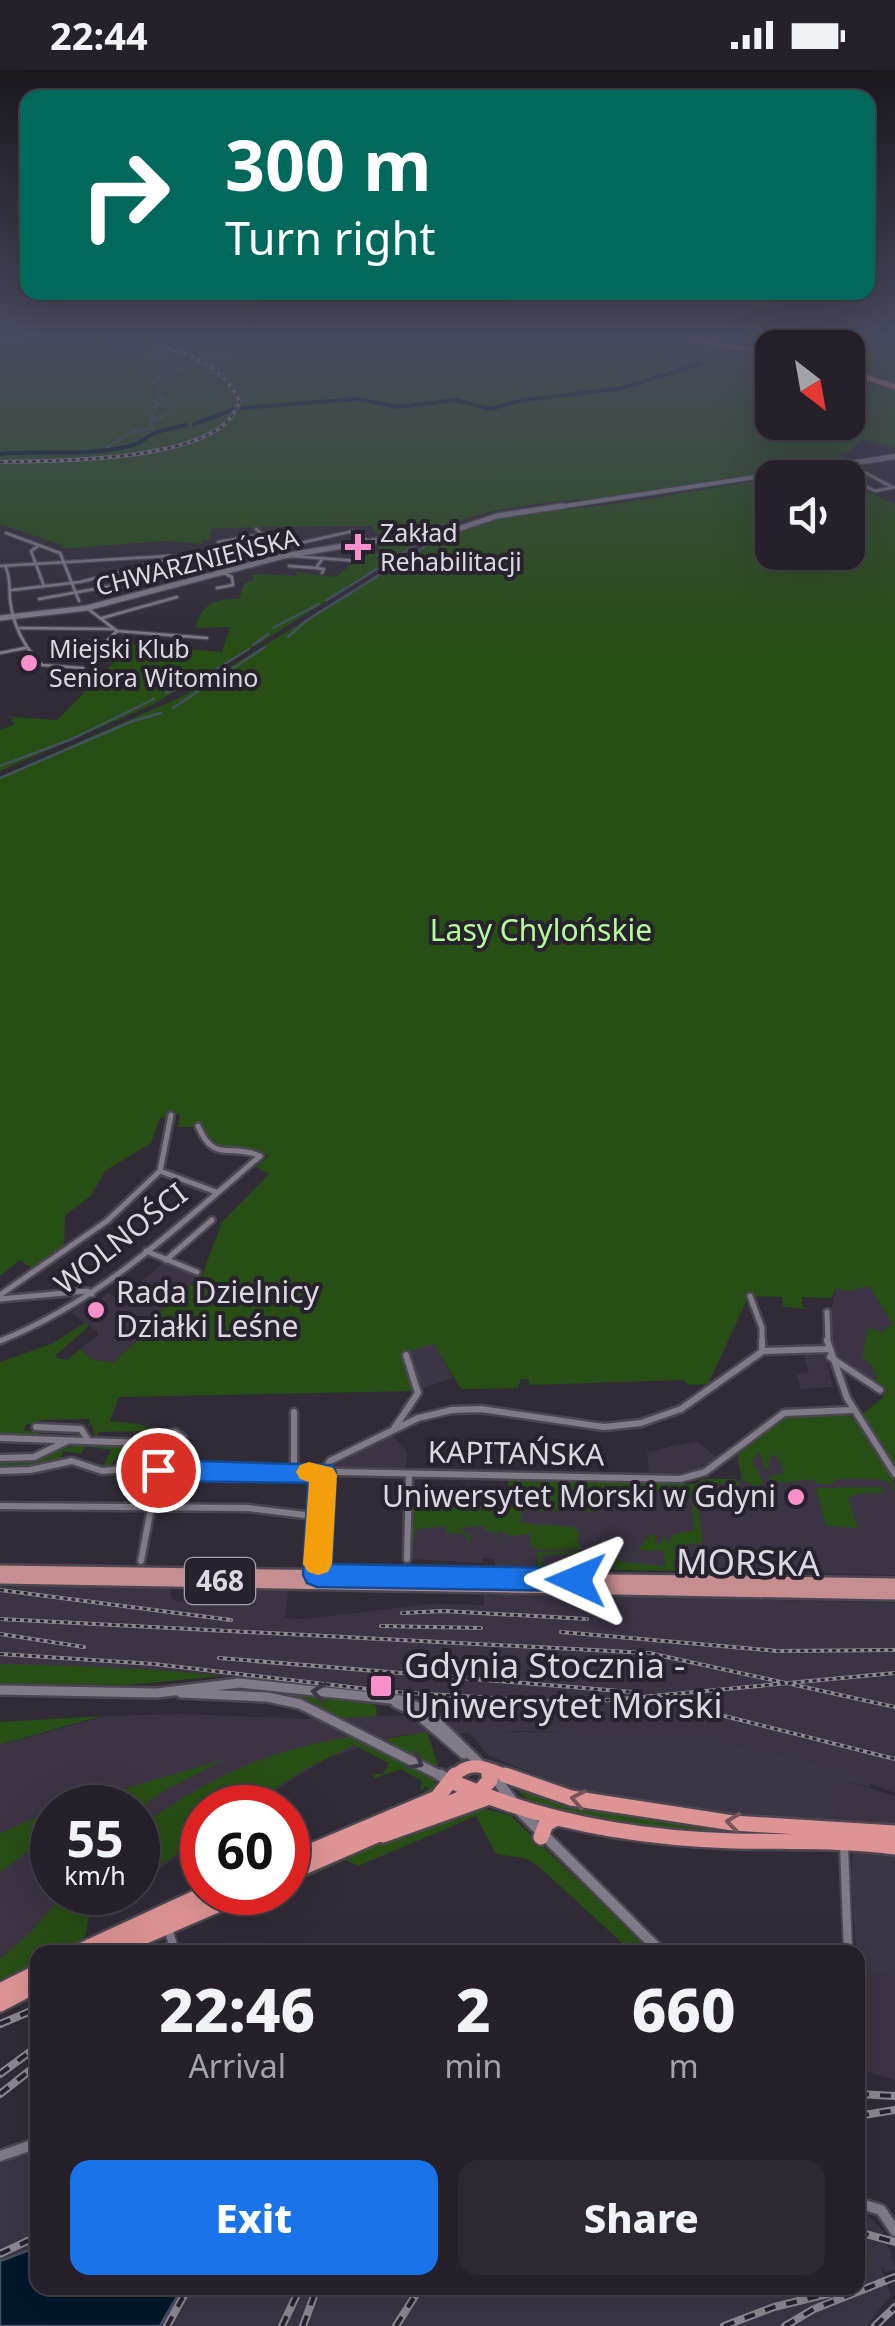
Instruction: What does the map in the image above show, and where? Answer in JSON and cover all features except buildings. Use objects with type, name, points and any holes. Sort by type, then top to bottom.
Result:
[{"type":"highway","points":[[310,1852],[437,1798],[488,1782],[484,1766]]},
{"type":"highway","points":[[895,1833],[733,1823],[571,1798],[484,1766],[462,1767],[460,1778],[464,1788],[489,1800],[557,1818],[701,1839],[844,1841],[895,1847]]},
{"type":"highway","points":[[310,1864],[464,1788]]},
{"type":"highway","points":[[367,1837],[390,1834],[474,1800],[489,1800]]},
{"type":"highway","points":[[541,1837],[546,1824],[557,1818]]},
{"type":"highway","points":[[120,1945],[180,1910]]},
{"type":"highway","points":[[97,1945],[180,1914]]},
{"type":"highway","points":[[0,1992],[30,1976]]},
{"type":"highway","points":[[0,2004],[30,1988]]},
{"type":"main road","name":"CHWARZNIEŃSKA","points":[[865,461],[895,456]]},
{"type":"main road","name":"CHWARZNIEŃSKA","points":[[0,618],[87,608],[289,555],[419,533],[440,535],[480,519],[755,477]]},
{"type":"main road","name":"MORSKA","points":[[0,1574],[895,1584]]},
{"type":"main road","name":"MORSKA","points":[[0,1574],[895,1594]]},
{"type":"main road","points":[[177,1692],[239,1683],[383,1699],[424,1715],[484,1766]]},
{"type":"main road","points":[[0,1690],[267,1697],[328,1716],[464,1788]]},
{"type":"street","points":[[865,472],[895,488]]},
{"type":"street","points":[[865,485],[876,491],[895,488]]},
{"type":"street","points":[[256,529],[289,555],[358,561]]},
{"type":"street","points":[[302,530],[311,538]]},
{"type":"street","points":[[38,598],[76,594],[275,544],[354,531],[370,540]]},
{"type":"street","points":[[4,534],[60,553],[80,601]]},
{"type":"street","points":[[221,545],[218,542],[263,534]]},
{"type":"street","points":[[40,545],[31,550],[44,586]]},
{"type":"street","points":[[12,590],[72,583],[177,556]]},
{"type":"street","points":[[83,668],[42,664],[25,648],[10,597],[12,590],[2,566],[177,556],[232,576],[234,585],[217,588]]},
{"type":"street","points":[[316,568],[323,558]]},
{"type":"street","points":[[289,566],[324,569],[322,572]]},
{"type":"street","points":[[102,618],[177,597],[163,588]]},
{"type":"street","points":[[87,608],[114,630]]},
{"type":"street","points":[[18,628],[114,630],[207,638]]},
{"type":"street","points":[[92,656],[114,630]]},
{"type":"street","points":[[0,653],[25,648]]},
{"type":"street","points":[[0,1297],[94,1230],[160,1170],[171,1115]]},
{"type":"street","name":"WOLNOŚCI","points":[[0,1341],[46,1324],[92,1294],[260,1156],[249,1150],[217,1152],[208,1146],[198,1126]]},
{"type":"street","points":[[160,1170],[216,1192]]},
{"type":"street","points":[[166,1260],[212,1220]]},
{"type":"street","points":[[146,1251],[197,1272]]},
{"type":"street","points":[[0,1297],[87,1291],[92,1294]]},
{"type":"street","points":[[750,1296],[762,1328],[763,1352]]},
{"type":"street","points":[[827,1312],[830,1357],[851,1410],[895,1474]]},
{"type":"street","points":[[317,1575],[322,1472],[327,1463],[418,1418],[475,1409],[604,1427],[641,1424],[681,1409],[763,1352],[828,1348]]},
{"type":"street","points":[[393,1430],[418,1390],[406,1354]]},
{"type":"street","points":[[830,1357],[880,1390]]},
{"type":"street","name":"KAPITAŃSKA","points":[[0,1470],[30,1470],[72,1461],[102,1470],[692,1478],[784,1413],[851,1410]]},
{"type":"street","points":[[294,1412],[294,1472]]},
{"type":"street","points":[[36,1428],[81,1429],[88,1440]]},
{"type":"street","points":[[0,1438],[144,1443],[176,1432],[188,1453],[189,1471]]},
{"type":"street","points":[[0,1458],[34,1456],[70,1439]]},
{"type":"street","points":[[140,1561],[158,1470]]},
{"type":"street","points":[[407,1559],[409,1475]]},
{"type":"street","points":[[0,1506],[262,1509],[321,1517]]},
{"type":"street","points":[[484,1766],[541,1837],[654,1945]]},
{"type":"street","points":[[826,1827],[844,1841]]},
{"type":"street","points":[[844,1841],[860,1829]]},
{"type":"street","points":[[844,1841],[848,1945]]},
{"type":"street","points":[[166,1919],[173,1945]]},
{"type":"street","points":[[0,2156],[30,2146]]},
{"type":"street","points":[[865,2205],[881,2210],[895,2232]]},
{"type":"shaded area","points":[[164,1262],[201,1276],[157,1314],[163,1317],[114,1362],[93,1360],[80,1349],[98,1335],[97,1331],[71,1313],[84,1304],[92,1306],[108,1293],[121,1299]]},
{"type":"shaded area","points":[[869,1286],[895,1316],[895,1381],[874,1385],[833,1350],[827,1328],[836,1287],[847,1291]]},
{"type":"shaded area","points":[[434,1343],[453,1378],[423,1388],[406,1351]]},
{"type":"shaded area","points":[[803,1352],[825,1353],[833,1387],[801,1389],[797,1374],[809,1373]]},
{"type":"shaded area","points":[[851,1415],[895,1482],[895,1575],[495,1566],[494,1559],[482,1558],[482,1563],[412,1559],[413,1505],[508,1507],[508,1481],[695,1484],[701,1480],[741,1480],[737,1451]]},
{"type":"shaded area","points":[[391,1434],[407,1451],[406,1472],[329,1469]]},
{"type":"shaded area","points":[[697,1441],[717,1458],[692,1472],[649,1475],[647,1452]]},
{"type":"shaded area","points":[[0,1582],[171,1586],[171,1597],[176,1601],[213,1604],[232,1601],[233,1594],[250,1594],[253,1586],[289,1586],[285,1618],[302,1619],[433,1604],[484,1605],[484,1592],[569,1595],[611,1591],[612,1596],[895,1603],[895,1793],[806,1760],[715,1740],[526,1731],[401,1735],[327,1758],[284,1785],[180,1785],[180,1854],[160,1869],[160,1785],[30,1785],[30,1915],[92,1915],[48,1945],[30,1945],[30,1957],[0,1977],[0,1745],[106,1716],[184,1714],[306,1719],[444,1714],[431,1697],[192,1673],[0,1682]]},
{"type":"shaded area","points":[[468,1731],[635,1734],[715,1740],[806,1760],[869,1782],[871,1787],[838,1779],[836,1817],[830,1821],[767,1820],[566,1788],[488,1755]]},
{"type":"shaded area","points":[[837,1778],[895,1796],[895,1826],[836,1822]]},
{"type":"shaded area","points":[[858,1849],[895,1853],[895,1974],[865,1972],[865,1945],[856,1945],[852,1855]]},
{"type":"shaded area","points":[[865,1972],[895,1974],[895,2080],[865,2071]]},
{"type":"shaded area","points":[[30,2152],[30,2250],[0,2261],[0,2163]]},
{"type":"shaded area","points":[[865,2212],[882,2230],[895,2266],[895,2270],[885,2272],[880,2265],[891,2295],[867,2326],[160,2326],[178,2295],[865,2295]]},
{"type":"green space","points":[[0,441],[861,441],[849,452],[838,454],[847,460],[755,460],[755,476],[504,509],[455,523],[436,533],[429,528],[432,531],[423,539],[427,539],[200,680],[201,676],[152,705],[0,771],[0,730],[15,724],[11,720],[14,718],[0,716],[57,720],[132,644],[222,652],[230,627],[195,628],[202,612],[211,604],[239,599],[244,584],[254,579],[252,574],[297,576],[296,572],[336,577],[356,560],[380,550],[377,541],[421,532],[417,530],[432,526],[401,525],[416,531],[397,530],[380,537],[371,526],[212,528],[209,540],[202,540],[203,544],[166,541],[59,547],[62,545],[0,524]]},
{"type":"green space","points":[[871,441],[895,441],[895,448]]},
{"type":"green space","name":"Lasy Chylońskie","points":[[755,481],[755,570],[865,570],[865,491],[895,504],[895,1466],[860,1416],[884,1397],[880,1388],[870,1383],[877,1378],[873,1366],[862,1357],[868,1328],[882,1332],[893,1324],[869,1286],[847,1291],[836,1288],[832,1298],[802,1297],[802,1306],[808,1309],[783,1307],[782,1297],[749,1296],[708,1384],[689,1385],[683,1380],[530,1385],[528,1379],[521,1379],[518,1388],[461,1389],[434,1344],[407,1352],[416,1391],[119,1397],[110,1421],[140,1424],[160,1435],[148,1441],[129,1439],[140,1440],[144,1431],[98,1432],[95,1439],[92,1424],[88,1427],[90,1419],[43,1420],[26,1425],[23,1431],[39,1431],[37,1436],[0,1433],[0,1362],[51,1344],[85,1323],[89,1326],[57,1358],[68,1360],[80,1349],[93,1360],[114,1362],[162,1318],[156,1315],[202,1275],[222,1222],[269,1174],[256,1167],[268,1156],[255,1149],[215,1148],[198,1127],[178,1127],[180,1114],[160,1118],[151,1143],[105,1171],[91,1196],[65,1215],[64,1250],[34,1270],[20,1260],[0,1276],[0,777],[183,696],[441,536],[485,518],[439,533],[477,519],[497,515],[620,503]]},
{"type":"green space","points":[[844,1413],[861,1426],[877,1448],[895,1492],[890,1483],[877,1479],[836,1479],[833,1484],[818,1484],[814,1479],[784,1483],[769,1479],[785,1473],[775,1454],[769,1458],[769,1470],[765,1469],[759,1451],[752,1461],[764,1483],[758,1487],[742,1480],[737,1451],[784,1415]]},
{"type":"green space","points":[[82,1443],[126,1445],[109,1468],[103,1467],[111,1450],[85,1446],[81,1454],[63,1451],[60,1461],[35,1468],[0,1469],[0,1461],[29,1460]]},
{"type":"green space","points":[[702,1479],[735,1479],[742,1486],[715,1483],[702,1489],[700,1485],[698,1512],[703,1543],[675,1545],[674,1568],[685,1571],[614,1570],[616,1553],[639,1553],[618,1554],[618,1561],[665,1566],[664,1551],[638,1550],[651,1534],[657,1535],[654,1543],[662,1543],[662,1535],[669,1544],[672,1535],[694,1530],[692,1496],[683,1491],[637,1490],[634,1496],[603,1491],[603,1504],[598,1512],[579,1511],[576,1507],[566,1511],[521,1511],[521,1523],[576,1527],[582,1549],[534,1550],[538,1546],[531,1547],[530,1534],[511,1536],[498,1530],[496,1543],[495,1532],[485,1531],[485,1526],[458,1528],[469,1533],[468,1542],[465,1533],[446,1533],[446,1526],[416,1529],[412,1550],[413,1505],[508,1507],[508,1481],[695,1484]]},
{"type":"green space","points":[[881,1487],[884,1493],[861,1493],[848,1498],[858,1528],[826,1526],[816,1488]]},
{"type":"green space","points":[[569,1551],[542,1555],[543,1566],[574,1565],[573,1551],[607,1554],[609,1569],[538,1568],[537,1552]]},
{"type":"green space","points":[[0,1664],[112,1667],[223,1676],[128,1685],[0,1683]]},
{"type":"green space","points":[[241,1688],[367,1702],[376,1706],[377,1716],[344,1718],[300,1700],[240,1692]]},
{"type":"green space","points":[[102,1716],[2,1744],[0,1745],[0,1722]]},
{"type":"green space","points":[[427,1732],[440,1771],[385,1739]]},
{"type":"green space","points":[[349,1737],[434,1779],[435,1789],[403,1804],[429,1789],[426,1786],[420,1791],[422,1781],[401,1769],[375,1778],[372,1774],[383,1774],[389,1763],[354,1745],[280,1785],[206,1785],[263,1759]]},
{"type":"green space","points":[[226,1759],[160,1794],[160,1785],[137,1785]]},
{"type":"green space","points":[[517,1790],[597,1810],[833,1836],[672,1832],[538,1809]]},
{"type":"green space","points":[[180,1801],[180,1852],[160,1866],[160,1813]]},
{"type":"green space","points":[[476,1807],[510,1815],[646,1945],[624,1945],[537,1865],[524,1858],[496,1854],[476,1816],[358,1866],[346,1860],[310,1876],[310,1870],[355,1848],[398,1838]]},
{"type":"green space","points":[[30,1820],[30,1850],[0,1872],[0,1833]]},
{"type":"green space","points":[[45,1915],[91,1915],[78,1944],[30,1945],[30,1966],[0,1981],[0,1959]]},
{"type":"water","points":[[30,2250],[30,2295],[178,2295],[160,2326],[0,2326],[0,2261]]},
{"type":"waterway","points":[[107,447],[117,441]]},
{"type":"waterway","points":[[0,454],[84,452],[117,449],[141,441]]},
{"type":"waterway","points":[[288,637],[307,620],[442,536]]},
{"type":"waterway","points":[[327,600],[425,539]]},
{"type":"waterway","points":[[273,628],[319,604]]},
{"type":"waterway","points":[[253,645],[268,634]]},
{"type":"waterway","points":[[173,708],[265,647]]},
{"type":"waterway","points":[[205,676],[249,649]]},
{"type":"waterway","points":[[166,693],[195,681]]},
{"type":"waterway","points":[[0,766],[72,739],[154,699]]},
{"type":"waterway","points":[[0,778],[133,721],[161,713]]},
{"type":"railway","points":[[0,462],[119,456],[192,441]]},
{"type":"railway","points":[[0,1590],[231,1620]]},
{"type":"railway","points":[[402,1613],[444,1611],[587,1619]]},
{"type":"railway","points":[[0,1619],[649,1653],[787,1683]]},
{"type":"railway","points":[[381,1626],[481,1628]]},
{"type":"railway","points":[[561,1632],[778,1651],[895,1650]]},
{"type":"railway","points":[[0,1634],[84,1647]]},
{"type":"railway","points":[[0,1654],[154,1664],[393,1692],[578,1703],[787,1683]]},
{"type":"railway","points":[[219,1658],[632,1692]]},
{"type":"railway","points":[[787,1683],[895,1673]]},
{"type":"railway","points":[[787,1683],[895,1707]]},
{"type":"railway","points":[[673,1703],[895,1759]]},
{"type":"railway","points":[[0,2024],[30,2011]]},
{"type":"railway","points":[[0,2074],[30,2052]]},
{"type":"railway","points":[[0,2094],[30,2070]]},
{"type":"railway","points":[[865,2094],[895,2096]]},
{"type":"railway","points":[[865,2115],[895,2110]]},
{"type":"railway","points":[[865,2234],[895,2242]]},
{"type":"railway","points":[[0,2254],[30,2240]]},
{"type":"railway","points":[[865,2289],[895,2277]]},
{"type":"railway","points":[[167,2326],[184,2295]]},
{"type":"railway","points":[[282,2326],[297,2295]]},
{"type":"railway","points":[[303,2326],[314,2295]]},
{"type":"railway","points":[[396,2326],[416,2295]]},
{"type":"railway","points":[[724,2326],[774,2307],[823,2295]]},
{"type":"railway","points":[[785,2326],[849,2295]]},
{"type":"railway","points":[[875,2326],[895,2307]]},
{"type":"slow traffic","points":[[309,1472],[323,1475],[318,1564]]},
{"type":"place","name":"Zakład Rehabilitacji","points":[[358,547]]},
{"type":"place","name":"Miejski Klub Seniora Witomino","points":[[29,663]]},
{"type":"place","name":"Rada Dzielnicy Działki Leśne","points":[[96,1310]]},
{"type":"place","name":"Uniwersytet Morski w Gdyni","points":[[796,1497]]},
{"type":"place","name":"Gdynia Stocznia - Uniwersytet Morski","points":[[381,1686]]},
{"type":"route","points":[[158,1470],[322,1472],[317,1575],[576,1580]]}]
